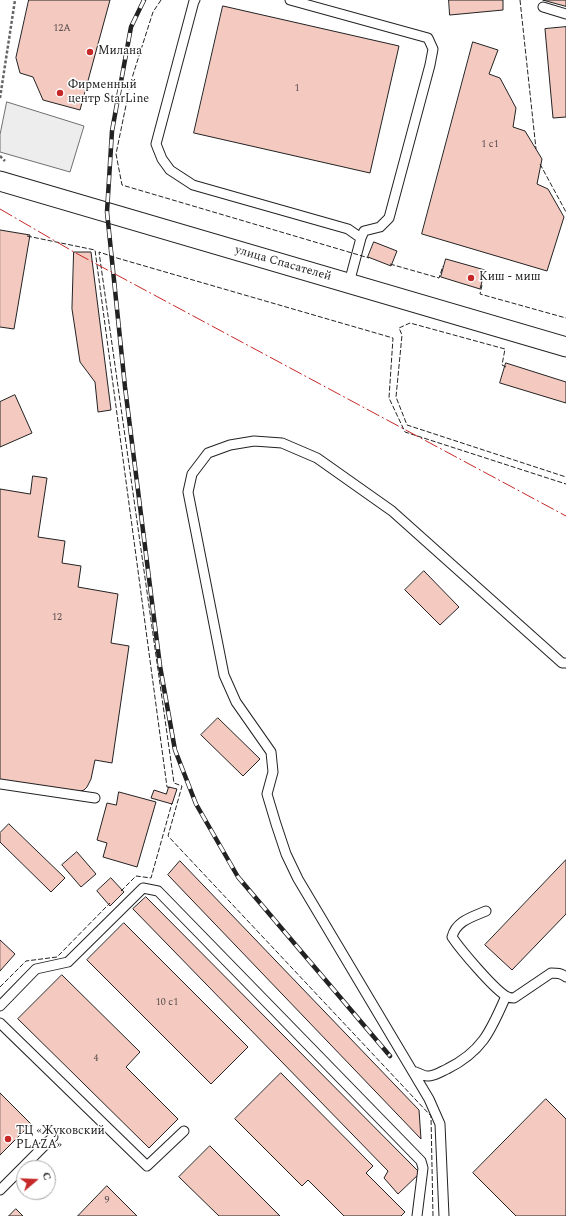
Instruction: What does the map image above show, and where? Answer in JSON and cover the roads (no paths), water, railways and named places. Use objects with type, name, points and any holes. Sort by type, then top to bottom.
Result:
[{"type":"street","name":"улица Спасателей","points":[[0,181],[566,346]]},
{"type":"lane","points":[[196,0],[194,2],[156,144],[162,159],[170,170],[193,185],[348,229],[361,238]]},
{"type":"lane","points":[[290,0],[428,38],[433,49],[430,65],[388,218],[380,227],[364,231],[349,283]]},
{"type":"lane","points":[[543,7],[566,14]]},
{"type":"lane","points":[[444,1216],[440,1124],[429,1099],[298,879],[286,854],[267,794],[273,772],[271,752],[236,702],[224,674],[188,492],[192,474],[208,453],[230,445],[254,441],[282,443],[317,458],[392,511],[562,663],[566,663]]},
{"type":"lane","points":[[0,784],[95,798]]},
{"type":"lane","points":[[0,1006],[36,969],[68,962],[142,888],[158,891],[421,1162],[423,1168],[417,1216]]},
{"type":"lane","points":[[486,911],[460,922],[453,931],[452,937],[467,957],[500,992],[506,996],[514,998],[551,973],[557,972],[566,977]]},
{"type":"lane","points":[[412,1071],[428,1076],[441,1072],[462,1062],[475,1051],[487,1035],[506,996]]},
{"type":"lane","points":[[0,1023],[147,1166],[184,1131]]},
{"type":"lane","points":[[0,1190],[53,1137]]},
{"type":"railway","points":[[144,0],[131,27],[112,131],[107,212],[125,387],[160,666],[175,750],[196,804],[238,877],[390,1056]]},
{"type":"place","name":"Милана","points":[[90,52]]},
{"type":"place","name":"Фирменный центр StarLine","points":[[60,93]]},
{"type":"place","name":"Киш - миш","points":[[471,278]]},
{"type":"place","name":"ТЦ «Жуковский PLAZA»","points":[[8,1139]]}]
